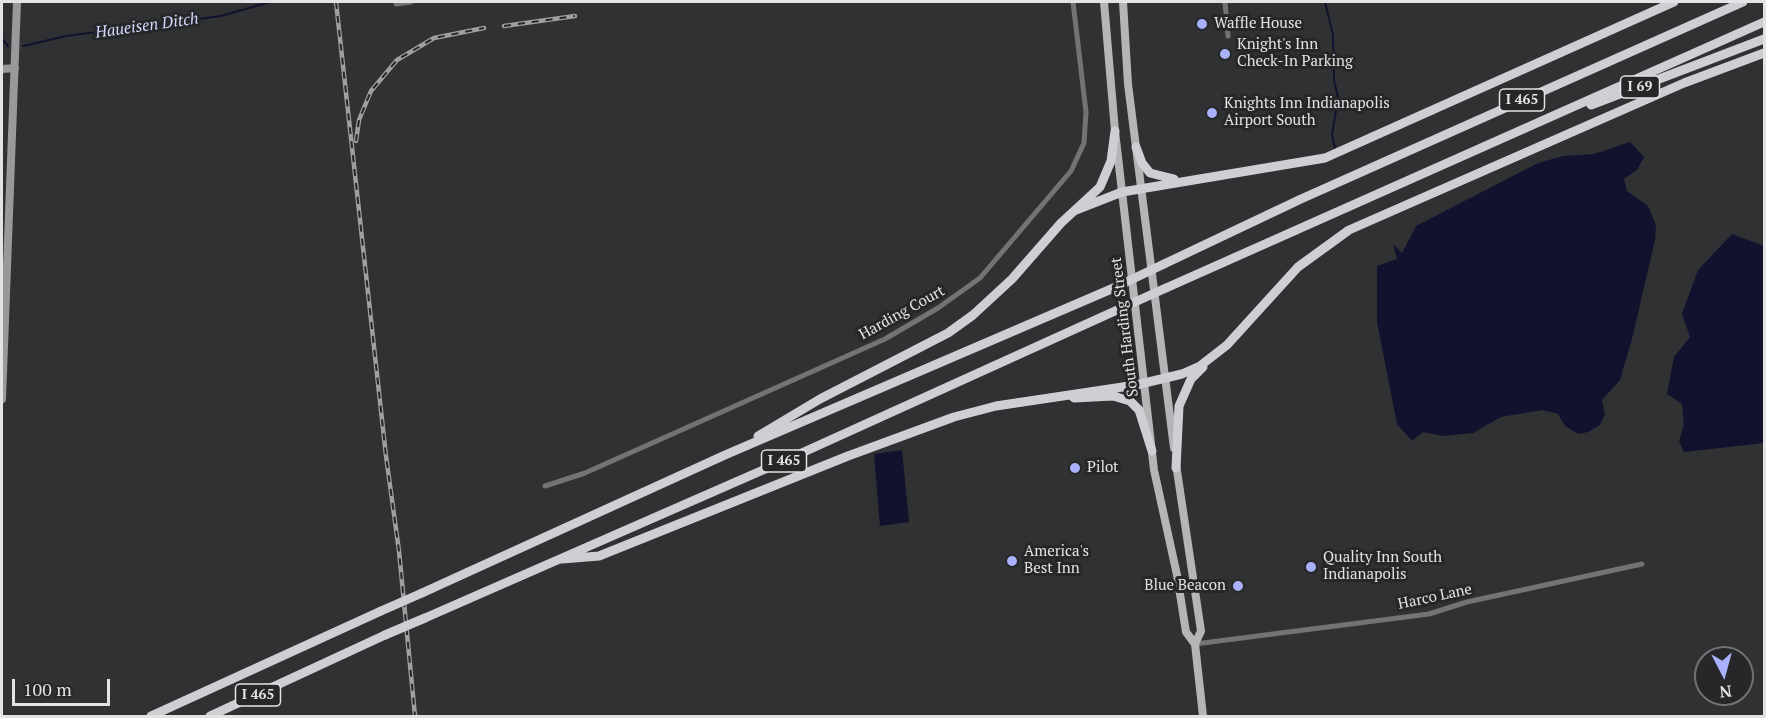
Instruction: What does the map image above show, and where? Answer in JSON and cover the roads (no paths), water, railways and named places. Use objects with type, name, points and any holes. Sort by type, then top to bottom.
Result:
[{"type":"highway","points":[[1076,210],[1122,192],[1182,180],[1309,162],[1333,155],[1674,2]]},
{"type":"highway","name":"I 465","points":[[151,717],[725,455],[1116,287],[1301,199],[1743,2]]},
{"type":"highway","name":"I 465","points":[[210,717],[385,635],[562,559],[1764,22]]},
{"type":"highway","name":"I 69","points":[[1515,133],[1764,39]]},
{"type":"highway","points":[[1176,468],[1178,413],[1181,397],[1191,379],[1239,333],[1298,267],[1349,230],[1684,83],[1764,52]]},
{"type":"highway","points":[[725,455],[820,399],[948,333],[974,315],[1076,210],[1093,196],[1106,176],[1115,131]]},
{"type":"highway","points":[[1136,147],[1142,163],[1150,173],[1182,180]]},
{"type":"highway","points":[[562,559],[599,556],[916,429],[996,406],[1145,383],[1191,370],[1214,356]]},
{"type":"highway","points":[[1035,401],[1122,397],[1139,410],[1152,451]]},
{"type":"main road","points":[[2,399],[17,2]]},
{"type":"main road","name":"South Harding Street","points":[[1104,2],[1115,131],[1152,451],[1186,632],[1195,644],[1203,717]]},
{"type":"main road","name":"South Harding Street","points":[[1123,2],[1125,49],[1141,188],[1176,468],[1201,631],[1195,644]]},
{"type":"main road","points":[[2,69],[15,68]]},
{"type":"street","points":[[396,4],[411,2]]},
{"type":"street","name":"Harding Court","points":[[545,486],[585,473],[885,339],[938,309],[980,278],[1071,171],[1084,143],[1086,112],[1073,2]]},
{"type":"street","points":[[1225,2],[1228,36]]},
{"type":"street","name":"Harco Lane","points":[[1195,644],[1429,614],[1467,602],[1642,564]]},
{"type":"waterway","name":"Haueisen Ditch","points":[[23,46],[66,36],[221,16],[270,2]]},
{"type":"waterway","name":"Haueisen Ditch","points":[[1325,2],[1333,35],[1334,80],[1338,98],[1332,135],[1335,148]]},
{"type":"waterway","name":"Haueisen Ditch","points":[[2,39],[8,46]]},
{"type":"railway","points":[[336,2],[386,456],[399,551],[415,716]]},
{"type":"railway","points":[[504,26],[575,16]]},
{"type":"railway","points":[[356,141],[359,120],[371,91],[397,60],[434,38],[484,28]]},
{"type":"place","name":"Waffle House","points":[[1202,24]]},
{"type":"place","name":"Knight's Inn Check-In Parking","points":[[1225,54]]},
{"type":"place","name":"Knights Inn Indianapolis Airport South","points":[[1212,113]]},
{"type":"place","name":"Pilot","points":[[1075,468]]},
{"type":"place","name":"America's Best Inn","points":[[1012,561]]},
{"type":"place","name":"Quality Inn South Indianapolis","points":[[1311,567]]},
{"type":"place","name":"Blue Beacon","points":[[1238,586]]}]
